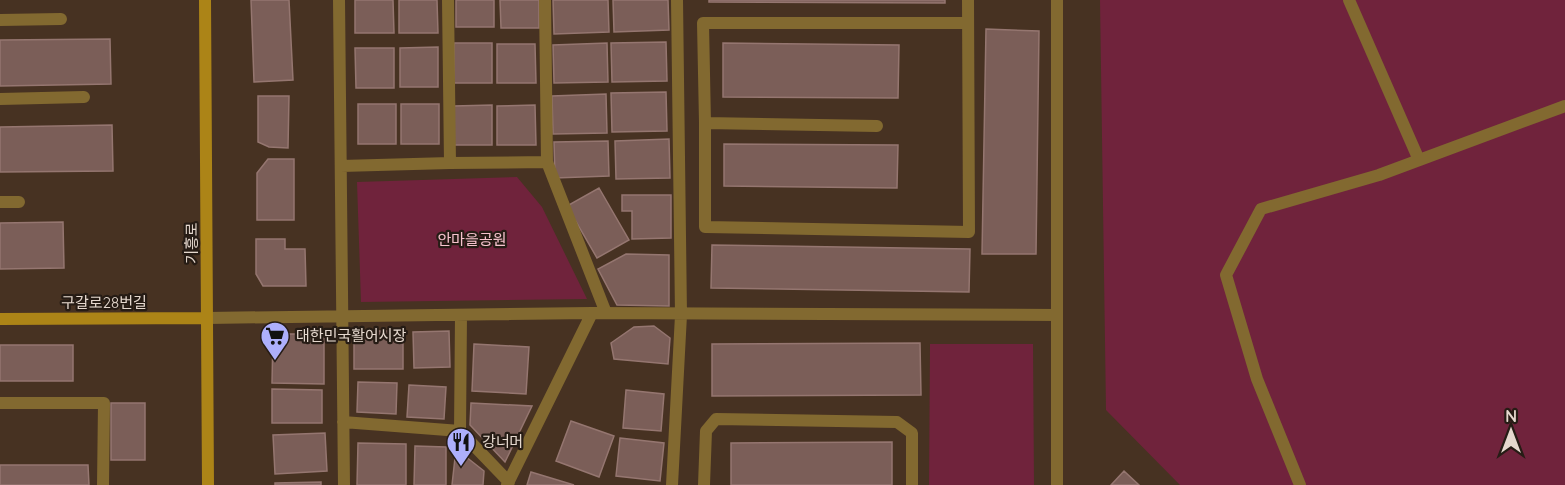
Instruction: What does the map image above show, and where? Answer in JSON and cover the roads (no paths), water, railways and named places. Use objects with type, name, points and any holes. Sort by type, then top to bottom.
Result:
[{"type":"main road","name":"기흥로","points":[[205,0],[208,485]]},
{"type":"main road","name":"구갈로28번길","points":[[0,319],[207,318]]},
{"type":"street","points":[[339,0],[344,485]]},
{"type":"street","points":[[448,0],[450,163]]},
{"type":"street","points":[[545,0],[547,162],[606,313]]},
{"type":"street","points":[[672,485],[681,315],[677,0]]},
{"type":"street","points":[[968,0],[969,22],[969,232],[705,227],[703,22],[969,22]]},
{"type":"street","points":[[1057,0],[1057,485]]},
{"type":"street","points":[[1349,0],[1419,160]]},
{"type":"street","points":[[0,20],[61,20]]},
{"type":"street","points":[[0,99],[84,97]]},
{"type":"street","points":[[1300,485],[1257,379],[1226,274],[1261,209],[1379,175],[1565,106]]},
{"type":"street","points":[[705,123],[877,126]]},
{"type":"street","points":[[342,166],[547,162]]},
{"type":"street","points":[[0,202],[19,202]]},
{"type":"street","points":[[207,318],[592,313],[1057,315]]},
{"type":"street","points":[[343,422],[459,431],[508,484],[592,313]]},
{"type":"street","points":[[459,431],[461,315]]},
{"type":"street","points":[[0,403],[104,403],[103,485]]},
{"type":"street","points":[[704,485],[706,431],[716,419],[897,422],[912,433],[912,485]]},
{"type":"place","name":"대한민국활어시장","points":[[275,362]]},
{"type":"place","name":"강너머","points":[[461,468]]},
{"type":"park label","name":"안마을공원","points":[[472,240]]}]
